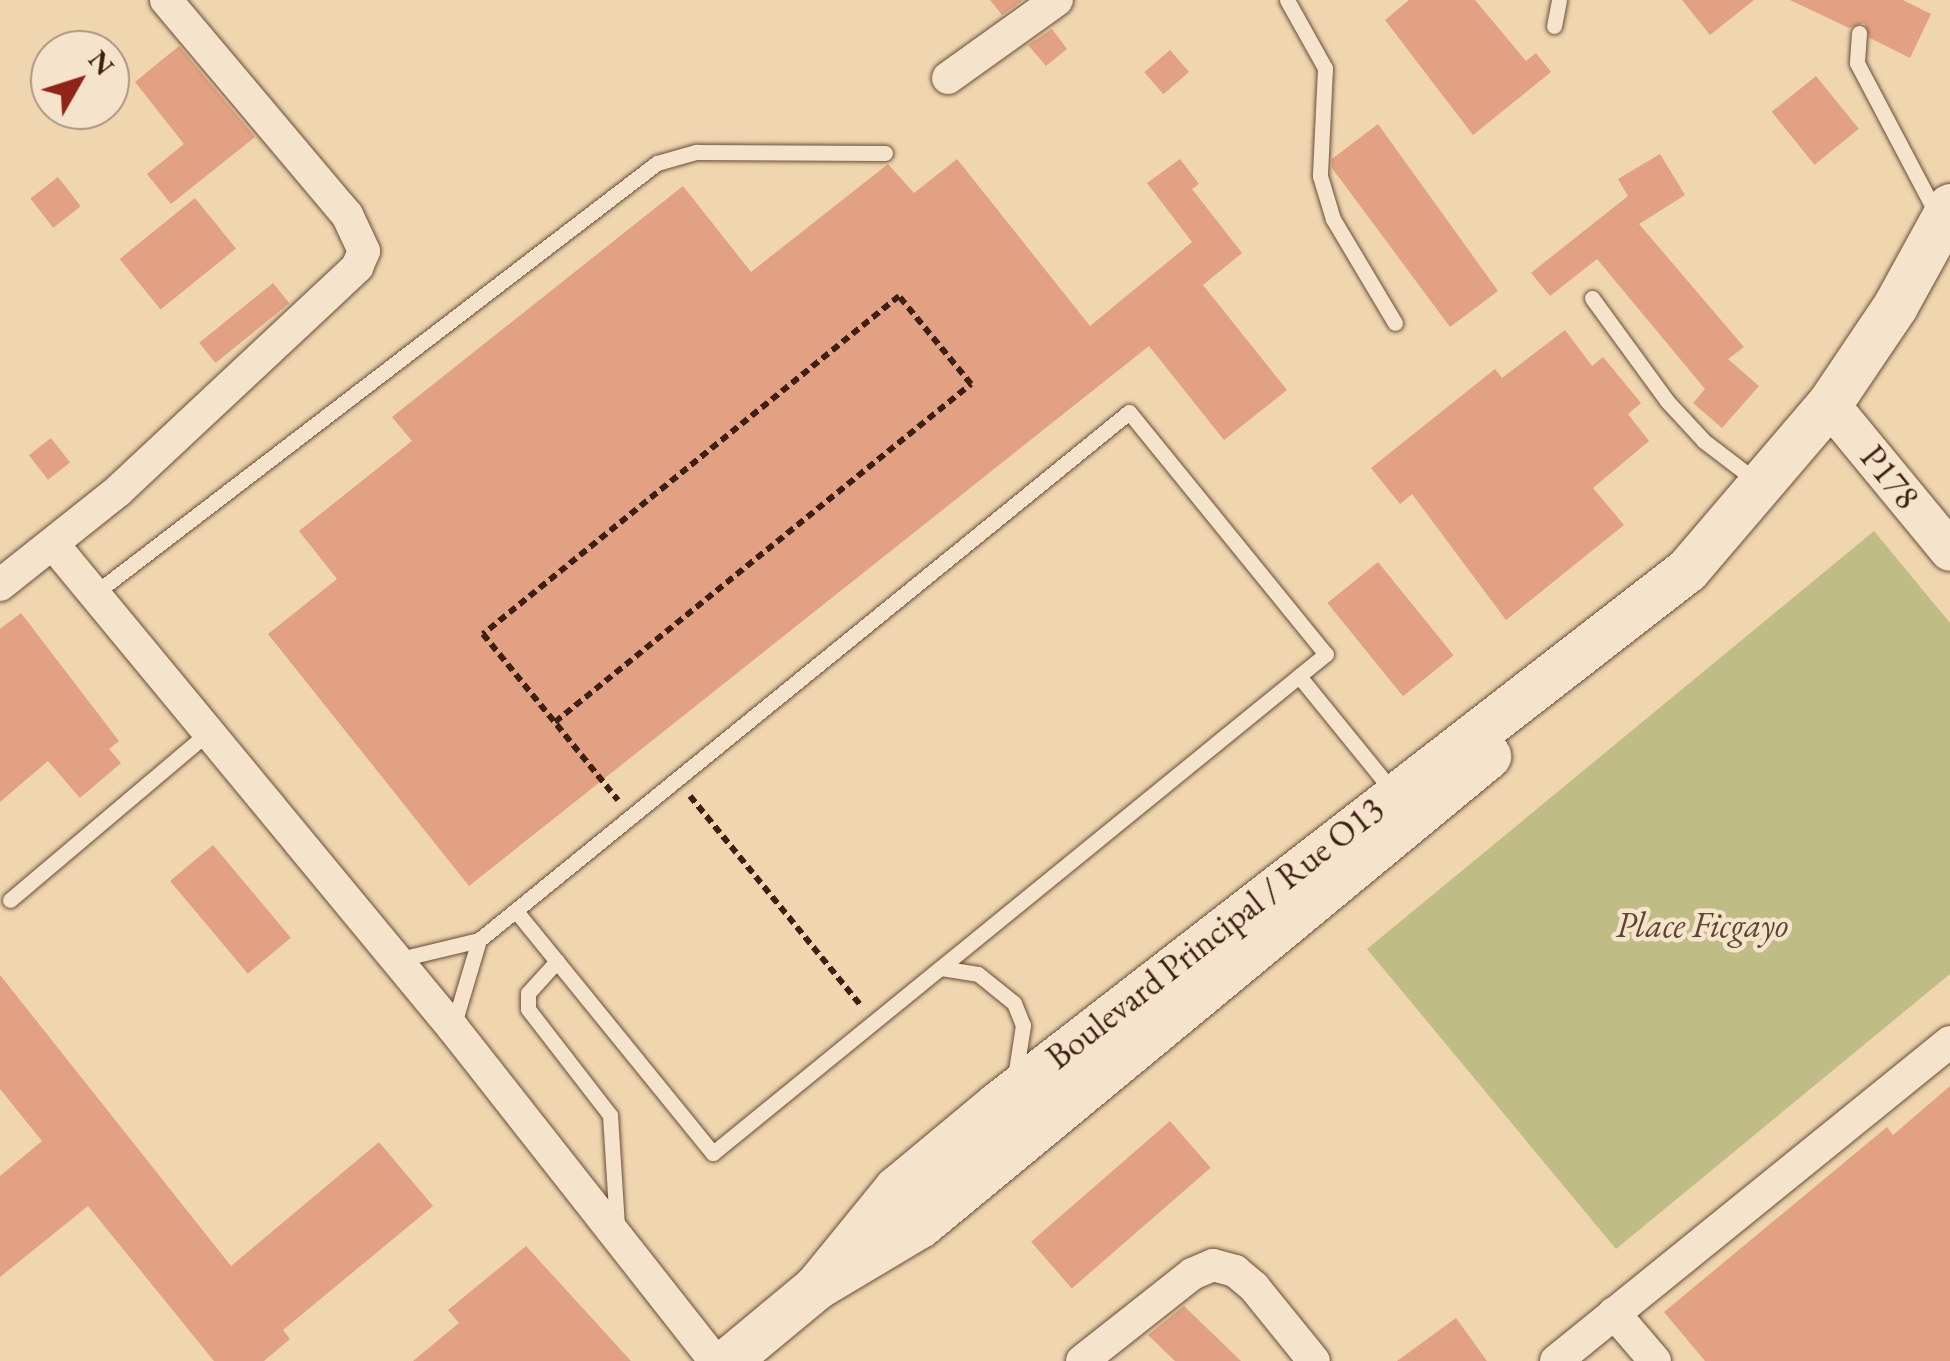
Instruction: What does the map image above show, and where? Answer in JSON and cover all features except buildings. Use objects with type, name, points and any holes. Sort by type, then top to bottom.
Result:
[{"type":"main road","name":"Boulevard Principal / Rue O13","points":[[740,1353],[816,1287],[896,1189],[998,1104],[1394,792],[1687,570],[1764,487],[1829,404],[1946,214]]},
{"type":"main road","name":"Boulevard Principal / Rue O13","points":[[816,1287],[920,1225],[1339,884],[1456,786],[1640,609]]},
{"type":"street","points":[[0,585],[53,544],[357,268],[364,251],[348,215],[166,0]]},
{"type":"street","points":[[948,78],[1057,0]]},
{"type":"street","name":"P178","points":[[1829,404],[1950,551]]},
{"type":"street","points":[[53,544],[453,1028],[617,1244],[740,1353]]},
{"type":"street","points":[[1556,1361],[1950,1042]]},
{"type":"street","points":[[1082,1361],[1192,1274],[1213,1266],[1235,1271],[1254,1286],[1314,1361]]},
{"type":"street","points":[[1614,1313],[1655,1361]]},
{"type":"lane","points":[[1287,0],[1325,68],[1320,176],[1333,218],[1395,323]]},
{"type":"lane","points":[[1554,26],[1559,0]]},
{"type":"lane","points":[[1859,32],[1856,63],[1946,214]]},
{"type":"lane","points":[[94,594],[657,164],[696,152],[885,154]]},
{"type":"lane","points":[[1592,298],[1666,400],[1704,440],[1764,487]]},
{"type":"lane","points":[[396,960],[479,940],[1129,412],[1326,654],[713,1153],[516,911]]},
{"type":"lane","points":[[1298,676],[1394,792]]},
{"type":"lane","points":[[10,900],[208,732]]},
{"type":"lane","points":[[453,1028],[479,940]]},
{"type":"lane","points":[[557,962],[528,994],[528,1008],[610,1115],[617,1244]]},
{"type":"lane","points":[[941,968],[978,974],[1014,1003],[1023,1051],[998,1104]]},
{"type":"path","points":[[555,722],[971,384],[899,296],[483,634],[555,722],[632,816]]},
{"type":"path","points":[[676,780],[874,1022]]},
{"type":"green space","name":"Place Ficgayo","points":[[1874,531],[1950,623],[1950,974],[1616,1249],[1367,949]]}]
